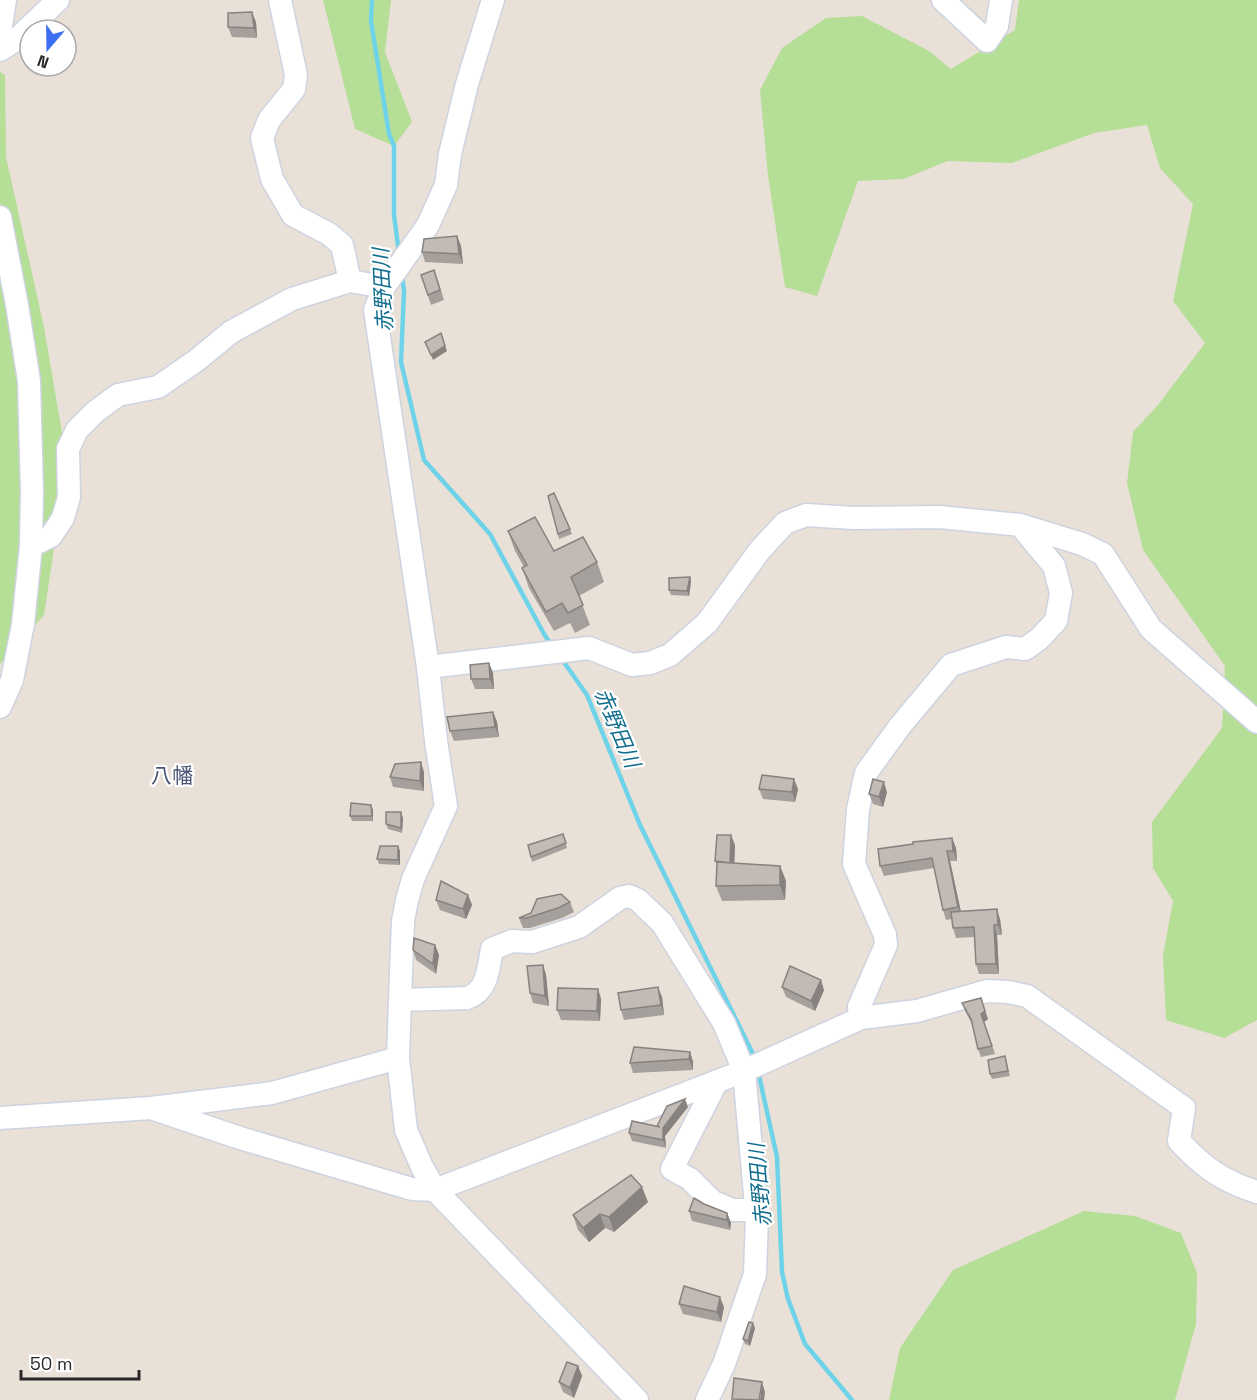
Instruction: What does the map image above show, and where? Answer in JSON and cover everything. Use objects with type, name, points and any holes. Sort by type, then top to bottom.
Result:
[{"type":"street","points":[[0,33],[5,0]]},
{"type":"street","points":[[0,50],[17,39],[58,0]]},
{"type":"street","points":[[280,0],[296,75],[294,89],[269,120],[262,138],[272,179],[292,215],[328,234],[342,245],[350,281]]},
{"type":"street","points":[[492,0],[467,84],[450,154],[446,185],[428,225],[384,287],[375,310],[428,667],[446,806],[407,900],[403,921],[398,1058],[406,1130],[435,1190],[637,1400]]},
{"type":"street","points":[[943,0],[987,41],[996,26],[1001,0]]},
{"type":"street","points":[[0,217],[29,381],[32,492],[31,546],[21,635],[12,680],[0,707]]},
{"type":"street","points":[[31,546],[51,536],[63,518],[69,497],[68,449],[77,430],[94,412],[118,395],[158,387],[197,360],[231,332],[292,299],[350,281],[384,287]]},
{"type":"street","points":[[428,667],[589,648],[632,665],[650,663],[670,655],[707,623],[760,550],[785,523],[806,515],[854,518],[939,517],[1020,525],[1082,544],[1103,554],[1151,629],[1257,722]]},
{"type":"street","points":[[861,1017],[859,1007],[886,945],[885,935],[854,864],[858,809],[866,773],[900,726],[951,664],[1006,647],[1025,649],[1039,639],[1056,621],[1061,593],[1054,566],[1020,525]]},
{"type":"street","points":[[400,1000],[467,998],[476,995],[485,983],[492,949],[512,941],[532,942],[579,927],[620,898],[629,897],[638,900],[662,923],[752,1067],[756,1210],[755,1274],[724,1364],[707,1400]]},
{"type":"street","points":[[151,1108],[240,1138],[412,1189],[435,1190],[752,1067],[861,1017],[917,1011],[987,991],[1008,992],[1027,996],[1184,1108],[1179,1140],[1198,1162],[1217,1175],[1257,1191]]},
{"type":"street","points":[[0,1118],[151,1108],[272,1093],[398,1058]]},
{"type":"street","points":[[717,1081],[672,1169],[690,1179],[712,1202],[732,1210],[756,1210]]},
{"type":"green space","points":[[323,0],[391,0],[385,52],[412,122],[394,146],[355,129]]},
{"type":"green space","points":[[1019,0],[1257,0],[1257,1020],[1224,1038],[1166,1020],[1163,956],[1173,901],[1153,868],[1152,822],[1222,728],[1225,666],[1143,550],[1127,483],[1133,432],[1158,405],[1205,343],[1173,301],[1193,204],[1160,168],[1147,125],[1094,133],[1012,163],[948,161],[903,179],[858,181],[817,296],[785,287],[768,176],[760,90],[782,48],[826,18],[862,16],[929,51],[951,69],[1015,30]]},
{"type":"green space","points":[[0,72],[5,75],[6,157],[44,327],[67,462],[44,615],[0,664]]},
{"type":"green space","points":[[1084,1211],[1135,1216],[1181,1233],[1197,1273],[1196,1324],[1175,1400],[889,1400],[900,1348],[953,1270]]},
{"type":"building","points":[[252,12],[254,28],[228,27],[228,13]]},
{"type":"building","points":[[457,236],[459,254],[422,252],[424,239]]},
{"type":"building","points":[[434,270],[440,290],[428,295],[421,275]]},
{"type":"building","points":[[441,333],[445,346],[431,355],[425,342]]},
{"type":"building","points":[[554,493],[570,529],[558,534],[548,496]]},
{"type":"building","points":[[535,517],[554,551],[583,537],[597,562],[571,577],[583,605],[568,613],[562,603],[546,612],[522,568],[527,565],[508,531]]},
{"type":"building","points":[[690,577],[687,591],[669,590],[669,578]]},
{"type":"building","points":[[489,663],[490,679],[471,679],[470,665]]},
{"type":"building","points":[[493,712],[495,727],[450,731],[447,717]]},
{"type":"building","points":[[421,762],[420,781],[390,777],[395,764]]},
{"type":"building","points":[[762,775],[794,779],[792,792],[759,789]]},
{"type":"building","points":[[873,779],[884,782],[879,797],[869,794]]},
{"type":"building","points":[[351,803],[371,805],[372,816],[350,816]]},
{"type":"building","points":[[386,812],[401,812],[401,828],[386,824]]},
{"type":"building","points":[[563,834],[566,843],[531,857],[528,845]]},
{"type":"building","points":[[717,835],[731,835],[730,863],[715,861]]},
{"type":"building","points":[[952,838],[953,851],[947,851],[958,907],[943,910],[932,858],[880,866],[878,849]]},
{"type":"building","points":[[380,846],[398,846],[398,860],[377,859]]},
{"type":"building","points":[[717,862],[780,866],[780,885],[716,886]]},
{"type":"building","points":[[441,881],[468,895],[463,909],[436,900]]},
{"type":"building","points":[[561,894],[570,902],[527,918],[519,918],[531,913],[537,899]]},
{"type":"building","points":[[997,909],[998,925],[994,925],[996,964],[976,964],[974,927],[953,928],[951,912]]},
{"type":"building","points":[[414,938],[435,945],[433,964],[413,950]]},
{"type":"building","points":[[543,965],[545,996],[530,993],[527,966]]},
{"type":"building","points":[[790,966],[821,980],[811,1001],[782,987]]},
{"type":"building","points":[[658,987],[661,1005],[621,1010],[618,993]]},
{"type":"building","points":[[558,988],[598,989],[597,1011],[557,1010]]},
{"type":"building","points":[[981,998],[985,1011],[981,1014],[992,1046],[978,1049],[971,1019],[962,1003]]},
{"type":"building","points":[[634,1047],[690,1052],[689,1059],[630,1063]]},
{"type":"building","points":[[1005,1056],[1008,1071],[990,1074],[988,1060]]},
{"type":"building","points":[[685,1099],[663,1128],[663,1140],[629,1133],[632,1121],[660,1127],[657,1126],[667,1106]]},
{"type":"building","points":[[631,1175],[642,1187],[609,1217],[600,1214],[583,1228],[573,1215]]},
{"type":"building","points":[[694,1198],[727,1213],[727,1220],[689,1211]]},
{"type":"building","points":[[684,1286],[720,1297],[717,1312],[679,1304]]},
{"type":"building","points":[[749,1322],[753,1323],[748,1341],[743,1339]]},
{"type":"building","points":[[567,1362],[578,1366],[570,1388],[559,1382]]},
{"type":"building","points":[[734,1378],[762,1382],[759,1400],[732,1399]]},
{"type":"waterway","name":"赤野田川","points":[[372,0],[371,21],[389,134],[394,146],[394,215],[399,253]]},
{"type":"waterway","name":"赤野田川","points":[[402,276],[404,291],[401,362],[424,460],[490,534],[552,646]]},
{"type":"waterway","name":"赤野田川","points":[[561,658],[587,695],[640,825],[756,1060]]},
{"type":"waterway","name":"赤野田川","points":[[758,1071],[777,1157],[782,1272],[788,1299],[805,1344],[852,1400]]},
{"type":"district","name":"八幡","points":[[172,776]]}]
